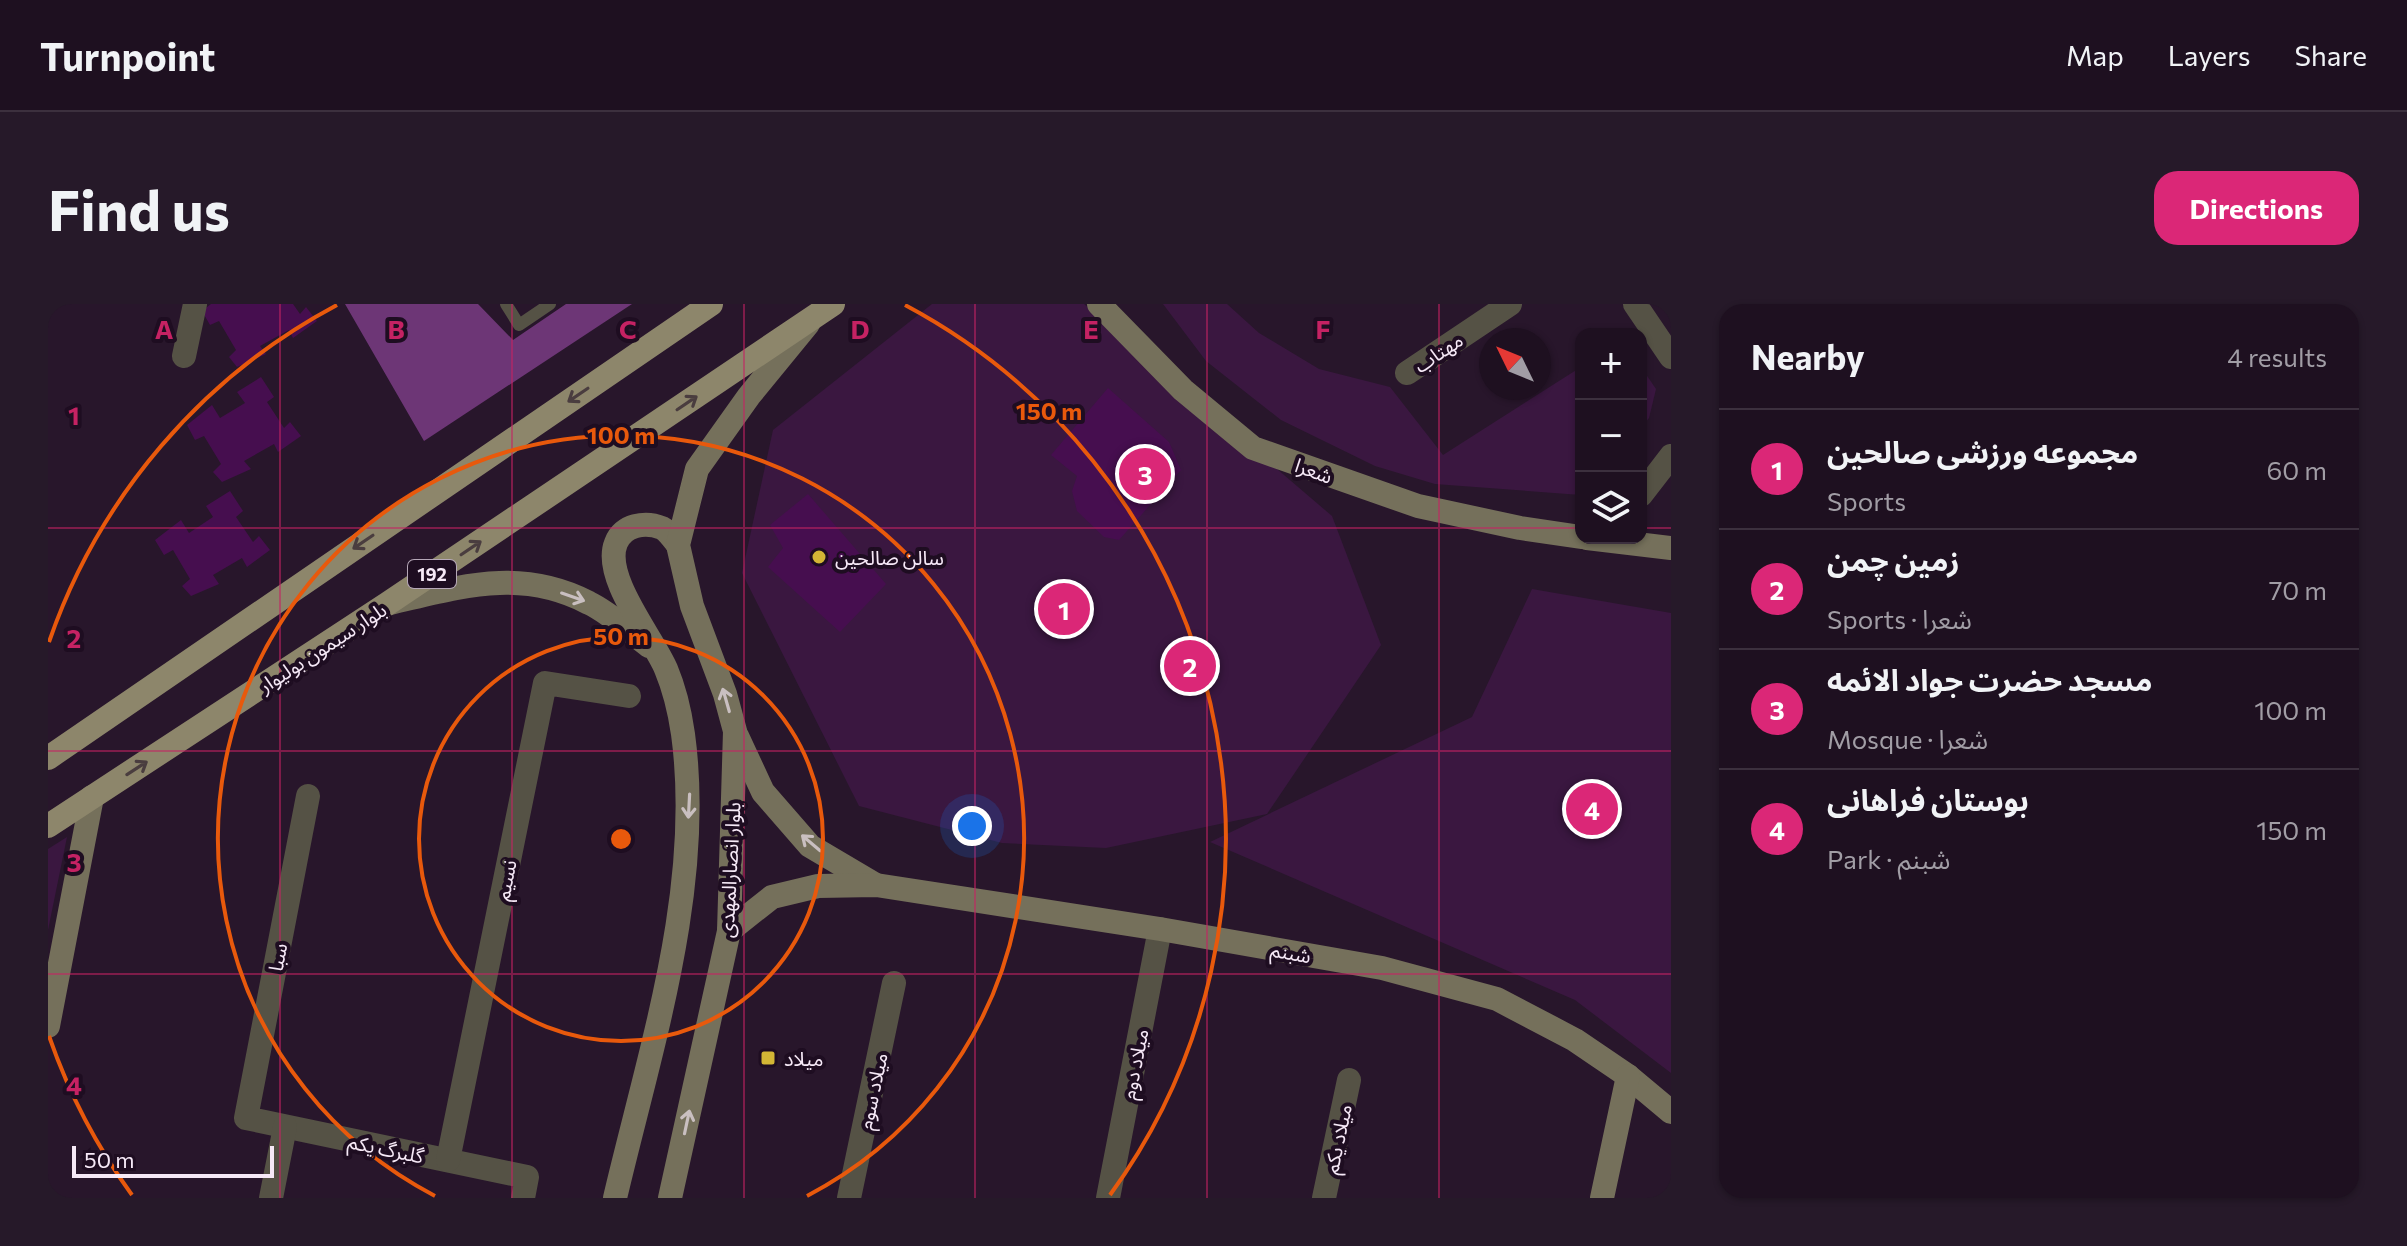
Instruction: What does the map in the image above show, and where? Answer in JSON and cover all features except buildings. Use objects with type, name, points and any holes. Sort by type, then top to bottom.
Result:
[{"type":"main road","points":[[48,758],[711,304]]},
{"type":"main road","name":"بلوار سیمون بولیوار","points":[[48,826],[387,604],[823,311]]},
{"type":"street","points":[[184,356],[195,304]]},
{"type":"street","name":"شعرا","points":[[1099,304],[1183,390],[1253,448],[1418,506],[1575,536]]},
{"type":"street","name":"مهتاب","points":[[1407,373],[1510,304]]},
{"type":"street","points":[[1635,304],[1671,357]]},
{"type":"street","points":[[678,545],[697,469],[749,396],[823,311]]},
{"type":"street","points":[[1647,487],[1671,456]]},
{"type":"street","points":[[615,1198],[678,929],[690,791],[683,729],[666,669],[617,574],[613,560],[616,541],[631,526],[643,524],[665,529],[678,545]]},
{"type":"street","points":[[1640,544],[1671,548]]},
{"type":"street","name":"بلوار انصارالمهدی","points":[[670,1198],[729,931],[735,731],[725,694],[692,606],[678,545]]},
{"type":"street","points":[[387,604],[481,583],[531,582],[589,603],[655,650]]},
{"type":"street","name":"نسیم","points":[[448,1160],[545,683],[629,696]]},
{"type":"street","points":[[735,731],[763,792],[810,846],[876,885]]},
{"type":"street","name":"سبا","points":[[246,1118],[308,796]]},
{"type":"street","points":[[48,1026],[92,797]]},
{"type":"street","points":[[729,931],[772,897],[818,886],[876,885]]},
{"type":"street","name":"شبنم","points":[[876,885],[1160,929],[1382,968],[1497,999],[1575,1040],[1628,1076],[1671,1112]]},
{"type":"street","name":"میلاد دوم","points":[[1108,1198],[1160,929]]},
{"type":"street","name":"میلاد سوم","points":[[849,1198],[894,983]]},
{"type":"street","points":[[1602,1198],[1628,1076]]},
{"type":"street","name":"میلاد یکم","points":[[1324,1198],[1349,1080]]},
{"type":"street","name":"گلبرگ یکم","points":[[246,1118],[448,1160],[525,1188]]},
{"type":"street","points":[[271,1198],[285,1127]]},
{"type":"lane","points":[[506,304],[519,325],[550,304]]},
{"type":"shaded area","points":[[345,304],[478,304],[513,340],[566,304],[632,304],[424,441]]},
{"type":"shaded area","points":[[932,304],[1084,304],[1332,516],[1381,645],[1267,814],[1106,848],[1002,843],[859,806],[742,573],[773,430]]},
{"type":"shaded area","points":[[1163,304],[1227,304],[1259,333],[1319,369],[1390,387],[1443,455],[1529,400],[1551,400],[1551,386],[1575,371],[1575,495],[1435,484],[1375,466],[1281,420],[1206,361]]},
{"type":"shaded area","points":[[1647,376],[1656,389],[1647,420]]},
{"type":"shaded area","points":[[1532,589],[1671,613],[1671,1073],[1575,1000],[1210,842],[1472,717]]},
{"type":"shaded area","points":[[67,837],[48,930],[48,849]]},
{"type":"place","name":"مسجد حضرت جواد الائمه","points":[[1145,474]]},
{"type":"place","name":"سالن صالحین","points":[[819,557]]},
{"type":"place","name":"مجموعه ورزشی صالحین","points":[[1064,609]]},
{"type":"place","name":"زمین چمن","points":[[1190,666]]},
{"type":"place","name":"بوستان فراهانی","points":[[1592,809]]},
{"type":"place","name":"میلاد","points":[[768,1058]]}]
